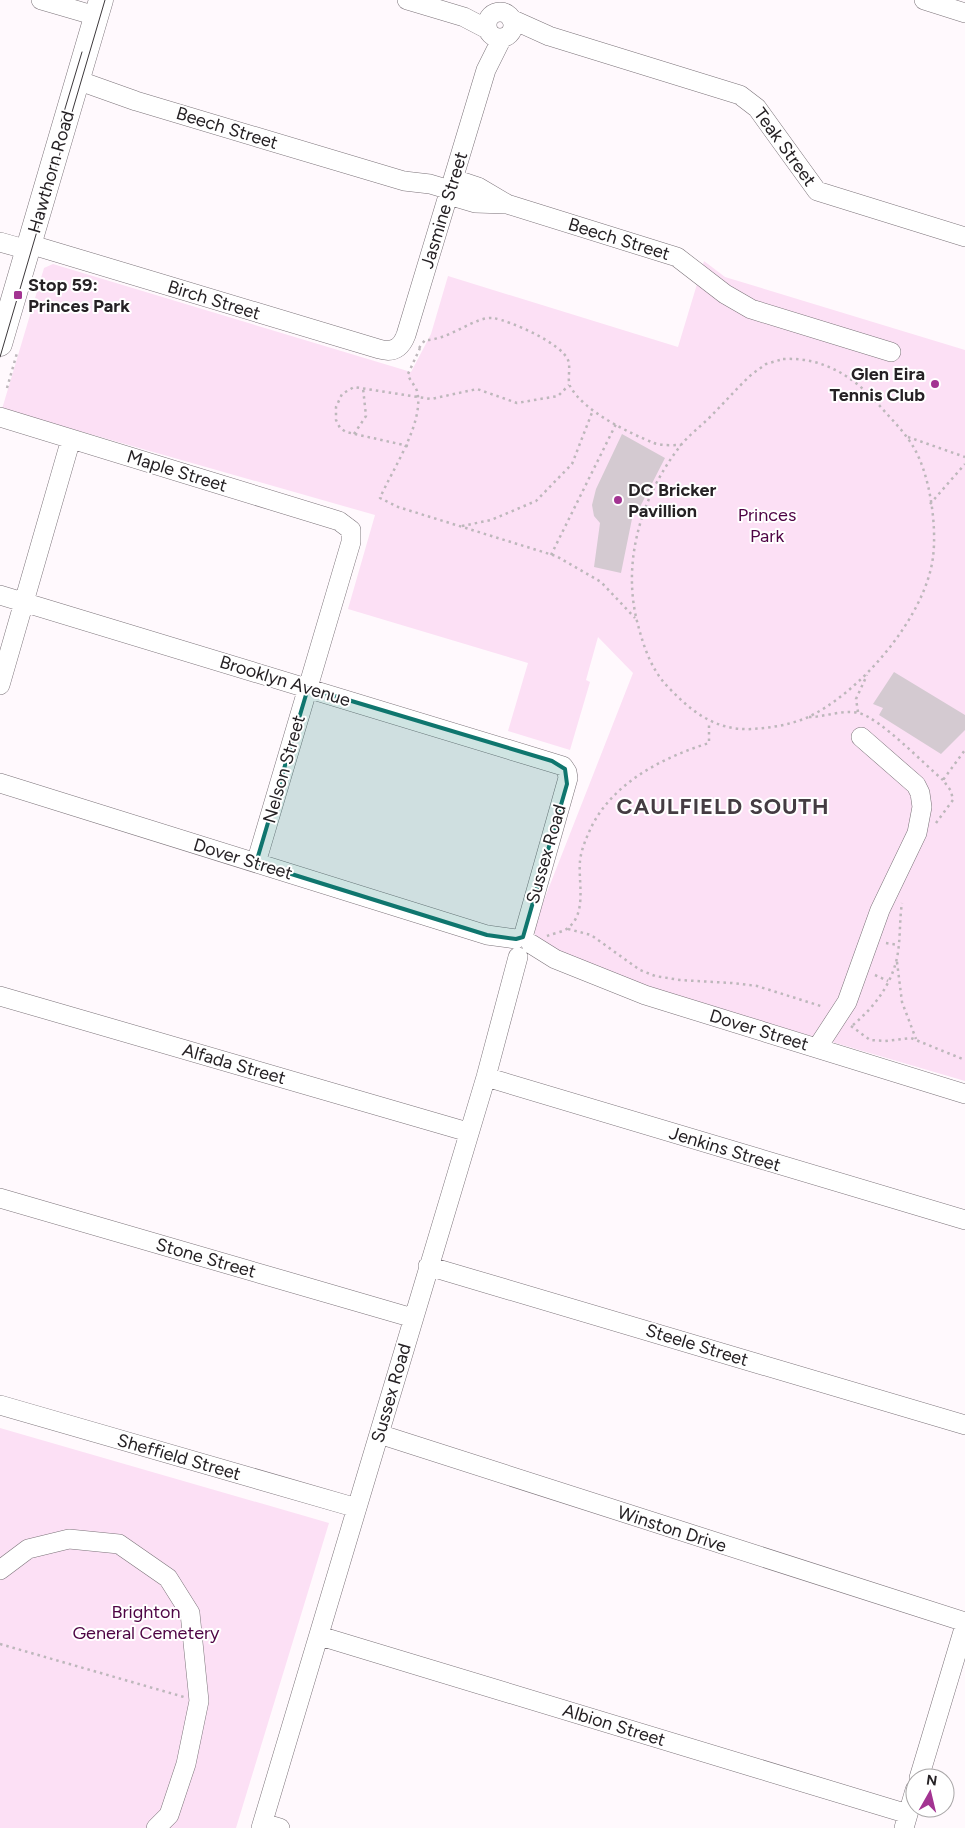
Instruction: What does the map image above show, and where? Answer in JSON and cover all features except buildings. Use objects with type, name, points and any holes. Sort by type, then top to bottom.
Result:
[{"type":"main road","name":"Hawthorn Road","points":[[0,344],[99,8]]},
{"type":"street","points":[[41,0],[99,8]]},
{"type":"street","name":"Teak Street","points":[[407,0],[464,17],[500,20],[740,94],[757,108],[817,191],[965,237]]},
{"type":"street","points":[[924,0],[965,13]]},
{"type":"street","name":"Jasmine Street","points":[[407,346],[500,20]]},
{"type":"street","name":"Beech Street","points":[[76,84],[404,181],[428,193],[450,191],[475,203],[507,204],[677,256],[742,305],[891,352]]},
{"type":"street","name":"Birch Street","points":[[0,242],[29,247],[379,349],[387,351],[407,346]]},
{"type":"street","name":"Maple Street","points":[[0,417],[339,521],[351,530]]},
{"type":"street","points":[[0,684],[71,439]]},
{"type":"street","name":"Nelson Street","points":[[256,863],[351,542],[351,530]]},
{"type":"street","name":"Brooklyn Avenue","points":[[0,595],[552,761],[563,766],[567,772]]},
{"type":"street","points":[[817,1048],[844,1021],[847,1002],[884,902],[912,845],[922,807],[920,793],[916,785],[861,737]]},
{"type":"street","name":"Sussex Road","points":[[268,1826],[357,1508],[524,946],[531,908],[567,784],[567,772]]},
{"type":"street","name":"Dover Street","points":[[0,783],[524,946],[645,995],[965,1094]]},
{"type":"street","name":"Alfada Street","points":[[0,996],[468,1132]]},
{"type":"street","name":"Jenkins Street","points":[[486,1077],[965,1220]]},
{"type":"street","name":"Stone Street","points":[[0,1198],[413,1318]]},
{"type":"street","name":"Steele Street","points":[[428,1266],[965,1425]]},
{"type":"street","name":"Sheffield Street","points":[[0,1405],[357,1508]]},
{"type":"street","name":"Winston Drive","points":[[379,1434],[965,1624]]},
{"type":"street","points":[[0,1570],[28,1549],[69,1539],[119,1544],[168,1578],[190,1613],[199,1701],[186,1764],[169,1815],[156,1828]]},
{"type":"street","points":[[922,1768],[965,1624]]},
{"type":"street","name":"Albion Street","points":[[320,1636],[906,1821]]},
{"type":"path","points":[[408,446],[354,434],[340,428],[336,420],[336,407],[342,394],[354,387],[417,396],[431,399],[477,389],[517,404],[558,396],[569,385],[570,367],[568,359],[561,351],[535,335],[495,319],[483,319],[443,338],[425,340],[407,346],[408,374],[417,396],[408,446],[396,463],[380,498],[398,507],[551,555],[601,582],[636,619]]},
{"type":"path","points":[[793,358],[815,361],[845,374],[873,398],[906,436],[920,462],[930,504],[934,549],[924,588],[893,644],[869,672],[832,702],[795,722],[744,730],[710,722],[663,682],[647,653],[636,619],[630,580],[636,538],[652,495],[681,446],[752,374],[773,361],[793,358]]},
{"type":"path","points":[[569,385],[582,401],[616,424],[656,444],[681,446]]},
{"type":"path","points":[[354,434],[366,416],[363,388]]},
{"type":"path","points":[[460,526],[491,520],[536,501],[572,464],[593,410]]},
{"type":"path","points":[[551,555],[616,424]]},
{"type":"path","points":[[906,436],[965,457]]},
{"type":"path","points":[[930,504],[965,464]]},
{"type":"path","points":[[858,712],[856,699],[869,672]]},
{"type":"path","points":[[524,946],[568,928],[573,922],[580,898],[580,865],[584,843],[598,814],[613,794],[627,783],[668,759],[709,744],[710,722]]},
{"type":"path","points":[[935,825],[953,800],[952,791],[943,780],[965,750]]},
{"type":"path","points":[[844,1021],[870,1010],[888,981],[896,961],[904,894]]},
{"type":"path","points":[[568,928],[591,935],[640,970],[655,976],[686,981],[732,982],[765,988],[813,1002],[844,1021],[864,1037],[877,1041],[906,1037],[916,1039],[965,1060]]},
{"type":"path","points":[[886,943],[898,945]]},
{"type":"path","points":[[896,961],[902,1002],[916,1039]]},
{"type":"path","points":[[875,975],[888,981]]},
{"type":"path","points":[[0,1644],[199,1701]]},
{"type":"highlighted area","points":[[308,688],[552,761],[565,769],[567,784],[523,937],[516,939],[487,935],[256,863]]},
{"type":"green space","name":"Princes Park","points":[[704,261],[725,277],[965,350],[965,1081],[648,988],[546,947],[538,939],[534,931],[535,923],[633,673],[598,637],[586,680],[590,682],[570,750],[508,731],[528,663],[348,609],[375,515],[2,409],[44,268],[53,264],[411,372],[431,334],[448,276],[678,347]]},
{"type":"green space","name":"Brighton General Cemetery","points":[[0,1428],[329,1523],[236,1828],[0,1828]]},
{"type":"tram line","points":[[0,357],[105,0]]},
{"type":"tram line","points":[[61,122],[82,52]]},
{"type":"place","name":"Stop 59: Princes Park","points":[[18,295]]},
{"type":"place","name":"Glen Eira Tennis Club","points":[[935,384]]},
{"type":"place","name":"DC Bricker Pavillion","points":[[618,500]]},
{"type":"district","name":"CAULFIELD SOUTH","points":[[723,806]]}]
